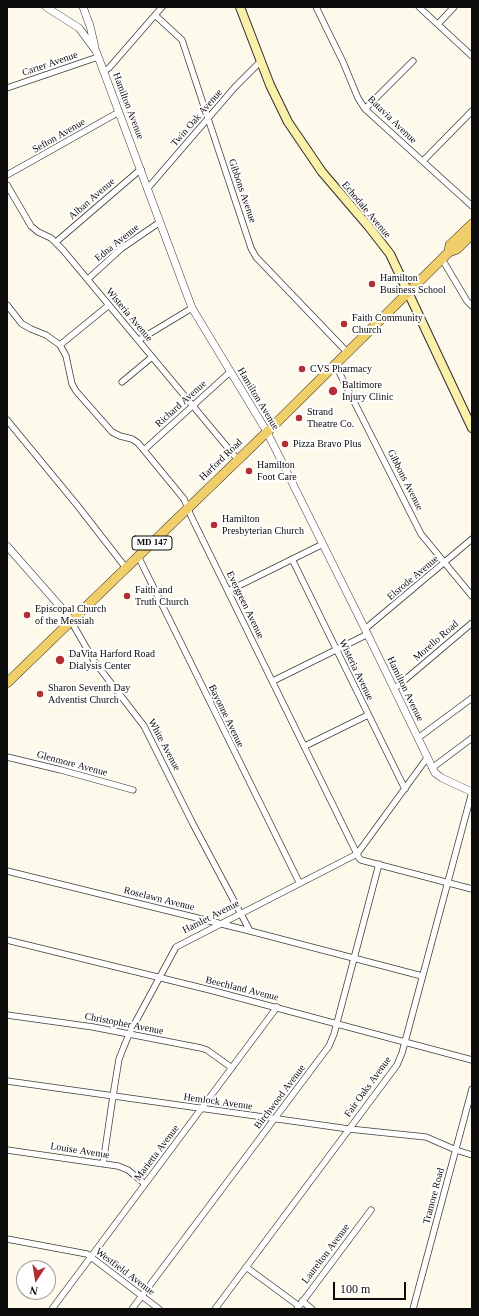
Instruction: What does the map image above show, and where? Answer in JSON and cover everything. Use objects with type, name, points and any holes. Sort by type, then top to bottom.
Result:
[{"type":"main road","name":"Echodale Avenue","points":[[240,7],[276,97],[288,122],[299,140],[332,184],[390,254],[472,428]]},
{"type":"main road","name":"Harford Road","points":[[449,252],[450,245],[472,224]]},
{"type":"main road","name":"Harford Road","points":[[8,681],[267,432],[449,252],[457,249],[472,234]]},
{"type":"street","name":"Hamilton Avenue","points":[[46,7],[79,28],[97,54],[192,308],[267,432],[432,768],[438,775],[472,792]]},
{"type":"street","points":[[83,7],[90,26],[97,54]]},
{"type":"street","points":[[104,71],[109,68],[162,7]]},
{"type":"street","name":"Batavia Avenue","points":[[316,7],[343,62],[354,91],[365,109],[472,206]]},
{"type":"street","points":[[419,7],[472,56]]},
{"type":"street","points":[[438,24],[454,7]]},
{"type":"street","name":"Gibbons Avenue","points":[[154,15],[182,40],[256,257],[347,352]]},
{"type":"street","name":"Carter Avenue","points":[[7,88],[97,54]]},
{"type":"street","name":"Twin Oak Avenue","points":[[148,188],[235,87],[261,61]]},
{"type":"street","points":[[365,109],[413,61]]},
{"type":"street","points":[[423,161],[472,111]]},
{"type":"street","name":"Sefton Avenue","points":[[7,175],[119,112]]},
{"type":"street","name":"Alban Avenue","points":[[56,242],[141,169]]},
{"type":"street","name":"Wisteria Avenue","points":[[7,185],[31,226],[56,242],[238,460]]},
{"type":"street","name":"Edna Avenue","points":[[88,279],[122,248],[160,222]]},
{"type":"street","points":[[442,259],[467,301],[472,306]]},
{"type":"street","points":[[7,305],[22,324],[46,335],[60,345],[109,305]]},
{"type":"street","points":[[139,340],[192,308]]},
{"type":"street","name":"Evergreen Avenue","points":[[60,345],[66,356],[72,384],[76,391],[112,432],[132,439],[138,443],[184,499],[357,854]]},
{"type":"street","points":[[122,382],[152,357]]},
{"type":"street","name":"Gibbons Avenue","points":[[335,364],[421,534],[472,596]]},
{"type":"street","name":"Richard Avenue","points":[[144,450],[230,372]]},
{"type":"street","points":[[7,420],[77,505],[126,568]]},
{"type":"street","name":"Elsrode Avenue","points":[[273,682],[336,649],[366,631],[472,539]]},
{"type":"street","points":[[228,591],[323,544]]},
{"type":"street","name":"White Avenue","points":[[7,546],[65,612],[94,661],[144,726],[193,824],[250,931]]},
{"type":"street","name":"Bayonne Avenue","points":[[138,556],[299,882]]},
{"type":"street","name":"Wisteria Avenue","points":[[292,559],[405,789]]},
{"type":"street","name":"Morello Road","points":[[394,689],[472,623]]},
{"type":"street","points":[[418,738],[472,698]]},
{"type":"street","points":[[305,746],[368,715]]},
{"type":"street","points":[[432,768],[472,738]]},
{"type":"street","name":"Glenmore Avenue","points":[[7,757],[133,790]]},
{"type":"street","name":"Hamlet Avenue","points":[[103,1164],[112,1096],[119,1059],[129,1034],[176,947],[299,882],[357,854],[427,758]]},
{"type":"street","name":"Fair Oaks Avenue","points":[[215,1309],[397,1065],[405,1042],[472,792]]},
{"type":"street","points":[[357,854],[361,860],[472,889]]},
{"type":"street","name":"Birchwood Avenue","points":[[132,1309],[329,1046],[337,1023],[379,864]]},
{"type":"street","name":"Roselawn Avenue","points":[[7,871],[250,931],[422,976]]},
{"type":"street","name":"Beechland Avenue","points":[[7,940],[277,1007],[472,1060]]},
{"type":"street","name":"Marietta Avenue","points":[[52,1309],[277,1007]]},
{"type":"street","name":"Christopher Avenue","points":[[7,1015],[93,1027],[207,1050],[232,1068]]},
{"type":"street","name":"Hemlock Avenue","points":[[7,1081],[274,1119],[426,1137],[472,1155]]},
{"type":"street","name":"Tramore Road","points":[[413,1309],[472,1089]]},
{"type":"street","name":"Louise Avenue","points":[[7,1150],[123,1168],[145,1184]]},
{"type":"street","name":"Laurelton Avenue","points":[[299,1305],[370,1210]]},
{"type":"street","name":"Westfield Avenue","points":[[7,1239],[87,1254],[159,1309]]},
{"type":"street","points":[[246,1266],[299,1305],[312,1309]]},
{"type":"place","name":"Hamilton Business School","points":[[372,284]]},
{"type":"place","name":"Faith Community Church","points":[[344,324]]},
{"type":"place","name":"CVS Pharmacy","points":[[302,369]]},
{"type":"place","name":"Baltimore Injury Clinic","points":[[333,391]]},
{"type":"place","name":"Strand Theatre Co.","points":[[299,418]]},
{"type":"place","name":"Pizza Bravo Plus","points":[[285,444]]},
{"type":"place","name":"Hamilton Foot Care","points":[[249,471]]},
{"type":"place","name":"Hamilton Presbyterian Church","points":[[214,525]]},
{"type":"place","name":"Faith and Truth Church","points":[[127,596]]},
{"type":"place","name":"Episcopal Church of the Messiah","points":[[27,615]]},
{"type":"place","name":"DaVita Harford Road Dialysis Center","points":[[60,660]]},
{"type":"place","name":"Sharon Seventh Day Adventist Church","points":[[40,694]]}]
